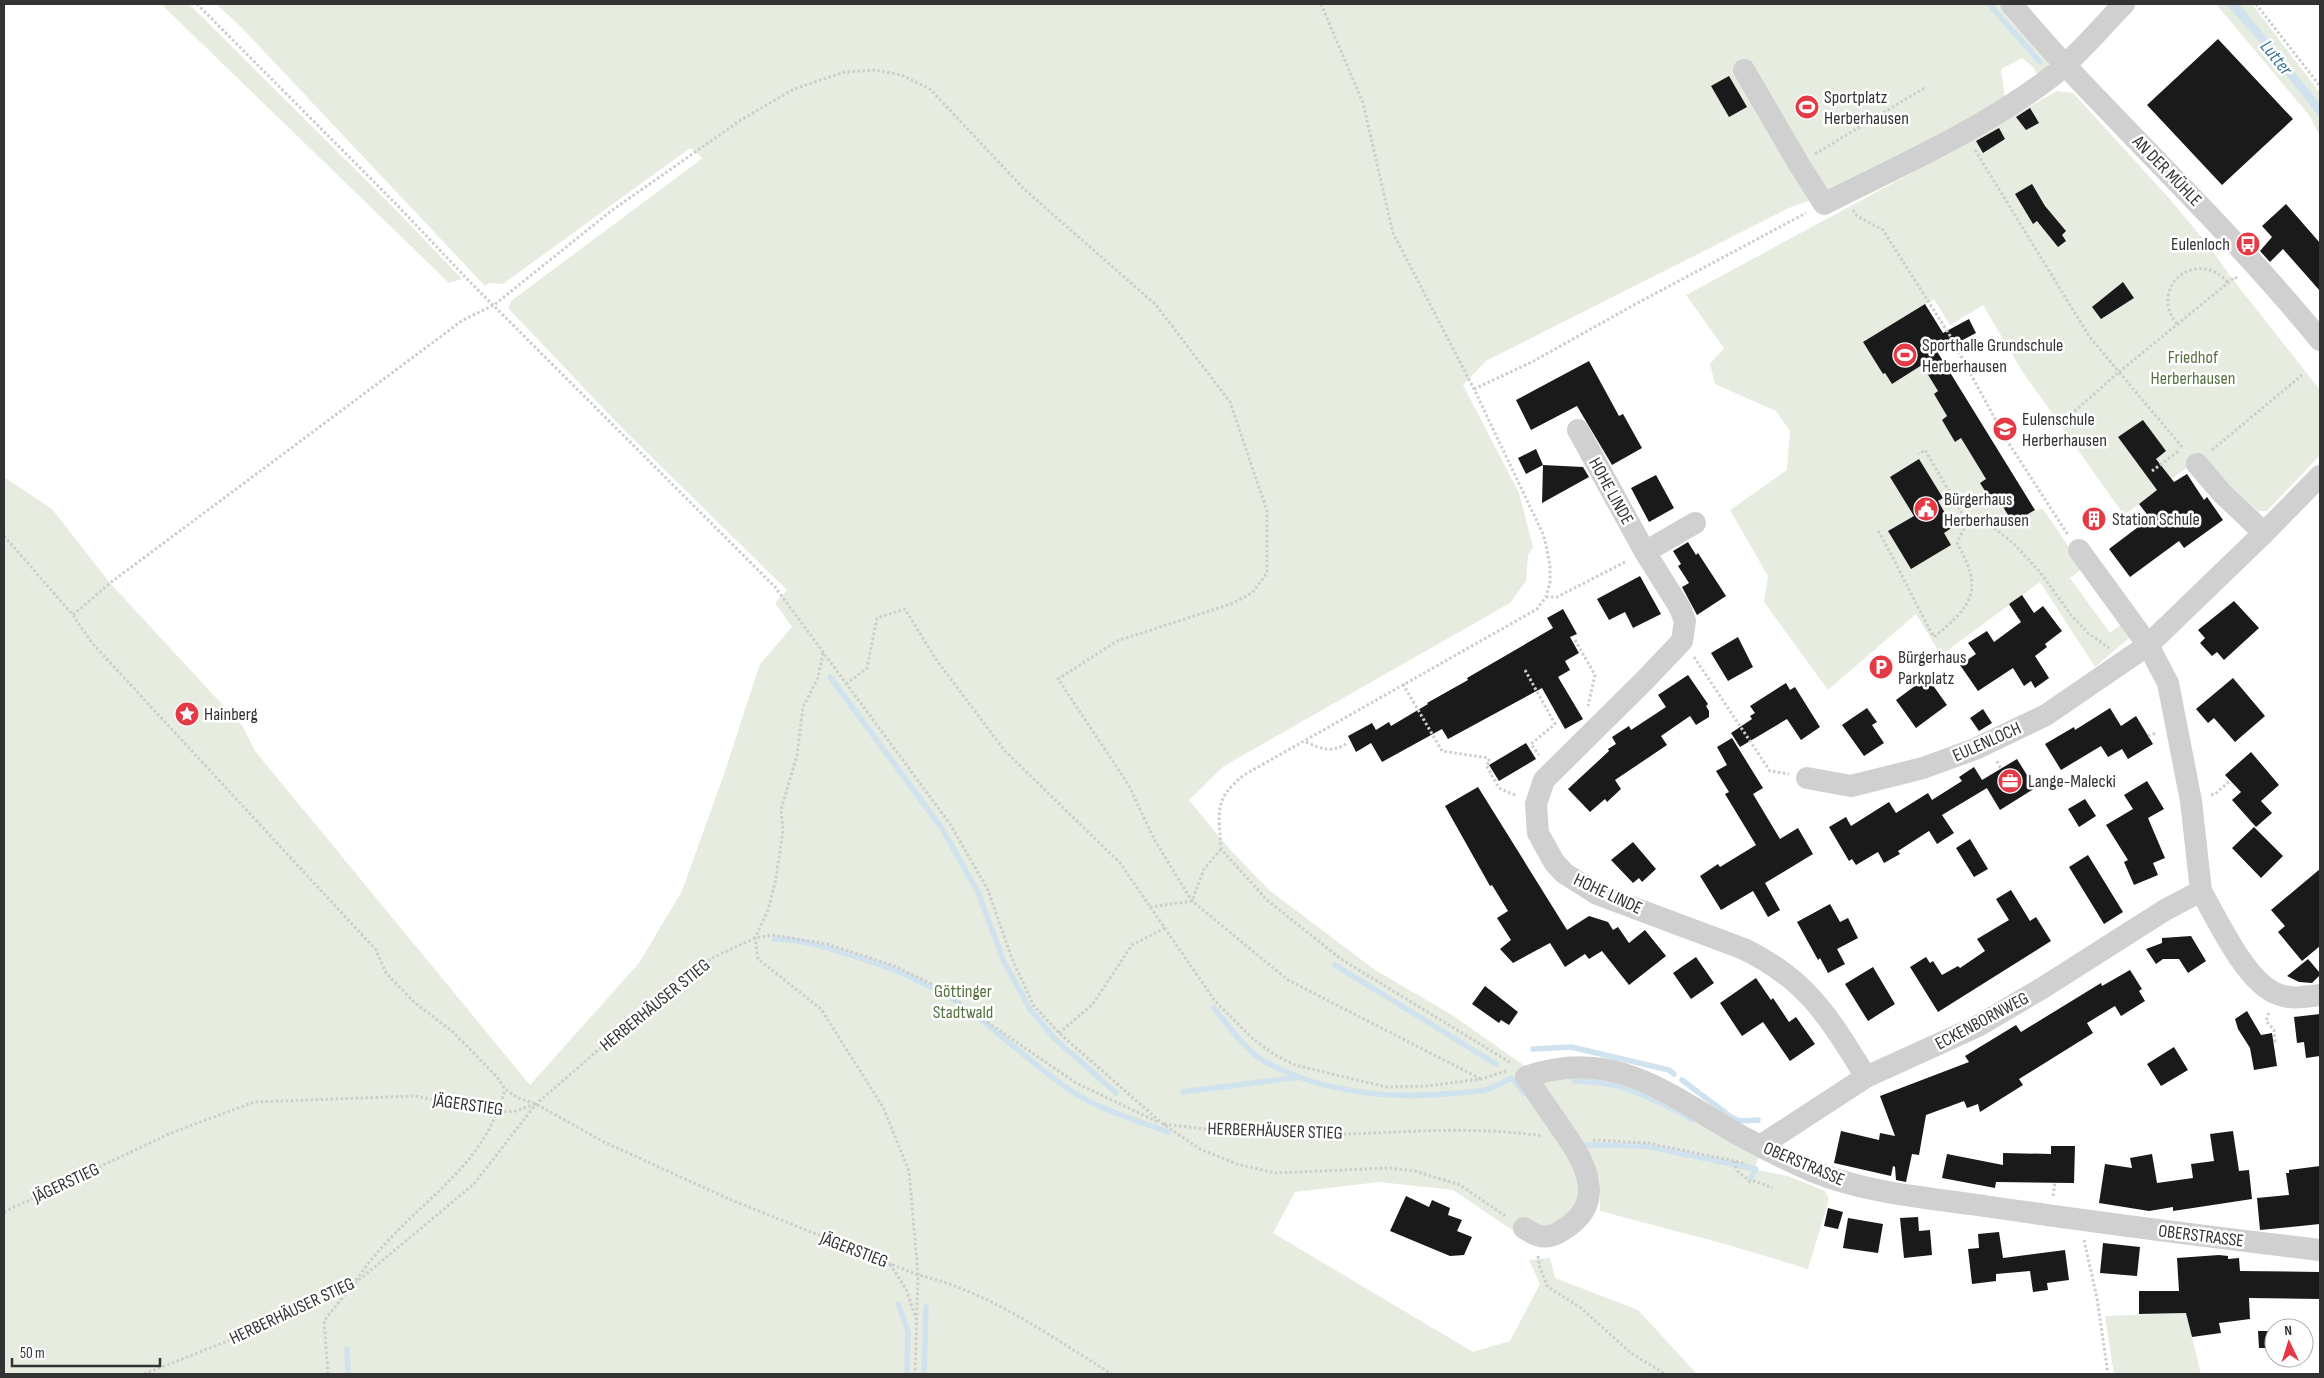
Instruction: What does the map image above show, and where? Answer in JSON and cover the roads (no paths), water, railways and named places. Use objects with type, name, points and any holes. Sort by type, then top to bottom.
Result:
[{"type":"street","name":"AN DER MÜHLE","points":[[2010,4],[2064,64],[2244,251],[2278,288],[2320,340]]},
{"type":"street","points":[[1744,70],[1800,166],[1834,199],[1964,132],[2021,99],[2064,64],[2124,4]]},
{"type":"street","name":"HOHE LINDE","points":[[1578,430],[1645,552],[1680,608],[1685,621],[1682,641],[1544,780],[1536,804],[1538,833],[1554,862],[1575,882],[1597,894],[1744,949],[1769,962],[1800,985],[1814,998],[1828,1016],[1866,1077]]},
{"type":"street","points":[[2190,456],[2222,493],[2264,533]]},
{"type":"street","name":"EULENLOCH","points":[[1807,778],[1851,786],[1923,768],[1975,749],[2046,715],[2148,645],[2320,476]]},
{"type":"street","points":[[1645,552],[1695,523]]},
{"type":"street","points":[[2079,550],[2148,645],[2168,683],[2175,712],[2197,842],[2201,891],[2227,938],[2251,973],[2266,989],[2276,994],[2294,998],[2320,995]]},
{"type":"street","name":"ECKENBORNWEG","points":[[1760,1146],[1866,1077],[1978,1026],[2052,982],[2165,910],[2201,891]]},
{"type":"street","name":"OBERSTRASSE","points":[[1523,1227],[1551,1236],[1566,1228],[1577,1219],[1588,1199],[1589,1190],[1585,1167],[1526,1077],[1548,1071],[1592,1068],[1635,1078],[1656,1086],[1760,1146],[1812,1171],[1847,1183],[1892,1193],[2079,1220],[2320,1250]]},
{"type":"water","name":"Lutter","points":[[2226,4],[2239,4],[2317,100],[2320,105],[2320,118],[2266,49]]},
{"type":"waterway","points":[[1989,4],[2040,62]]},
{"type":"waterway","points":[[830,677],[941,827],[978,892],[1004,962],[1030,1009],[1055,1039],[1116,1093]]},
{"type":"waterway","points":[[774,939],[802,941],[879,964],[909,976],[937,990],[965,1008],[1045,1072],[1084,1099],[1107,1110],[1168,1132]]},
{"type":"waterway","points":[[1335,965],[1496,1064]]},
{"type":"waterway","points":[[1214,1008],[1250,1050],[1264,1061],[1286,1072],[1333,1087],[1358,1092],[1433,1095],[1481,1091],[1512,1078],[1524,1093]]},
{"type":"waterway","points":[[1533,1049],[1571,1047],[1669,1070],[1674,1074]]},
{"type":"waterway","points":[[1183,1092],[1300,1077]]},
{"type":"waterway","points":[[1682,1080],[1731,1117],[1740,1121],[1758,1120]]},
{"type":"waterway","points":[[1574,1081],[1607,1084],[1636,1092],[1693,1120]]},
{"type":"waterway","points":[[1584,1145],[1645,1146],[1756,1169],[1751,1178]]},
{"type":"waterway","points":[[898,1304],[908,1331],[907,1374]]},
{"type":"waterway","points":[[924,1374],[926,1307]]},
{"type":"waterway","points":[[347,1349],[348,1374]]},
{"type":"place","name":"Sportplatz Herberhausen","points":[[1807,107]]},
{"type":"place","name":"Eulenloch","points":[[2248,244]]},
{"type":"place","name":"Sporthalle Grundschule Herberhausen","points":[[1905,355]]},
{"type":"place","name":"Eulenschule Herberhausen","points":[[2005,429]]},
{"type":"place","name":"Bürgerhaus Herberhausen","points":[[1926,509]]},
{"type":"place","name":"Station Schule","points":[[2094,519]]},
{"type":"place","name":"Bürgerhaus Parkplatz","points":[[1881,667]]},
{"type":"place","name":"Hainberg","points":[[187,714]]},
{"type":"place","name":"Lange-Malecki","points":[[2010,781]]},
{"type":"park label","name":"Friedhof Herberhausen","points":[[2193,367]]},
{"type":"park label","name":"Göttinger Stadtwald","points":[[963,1001]]}]
